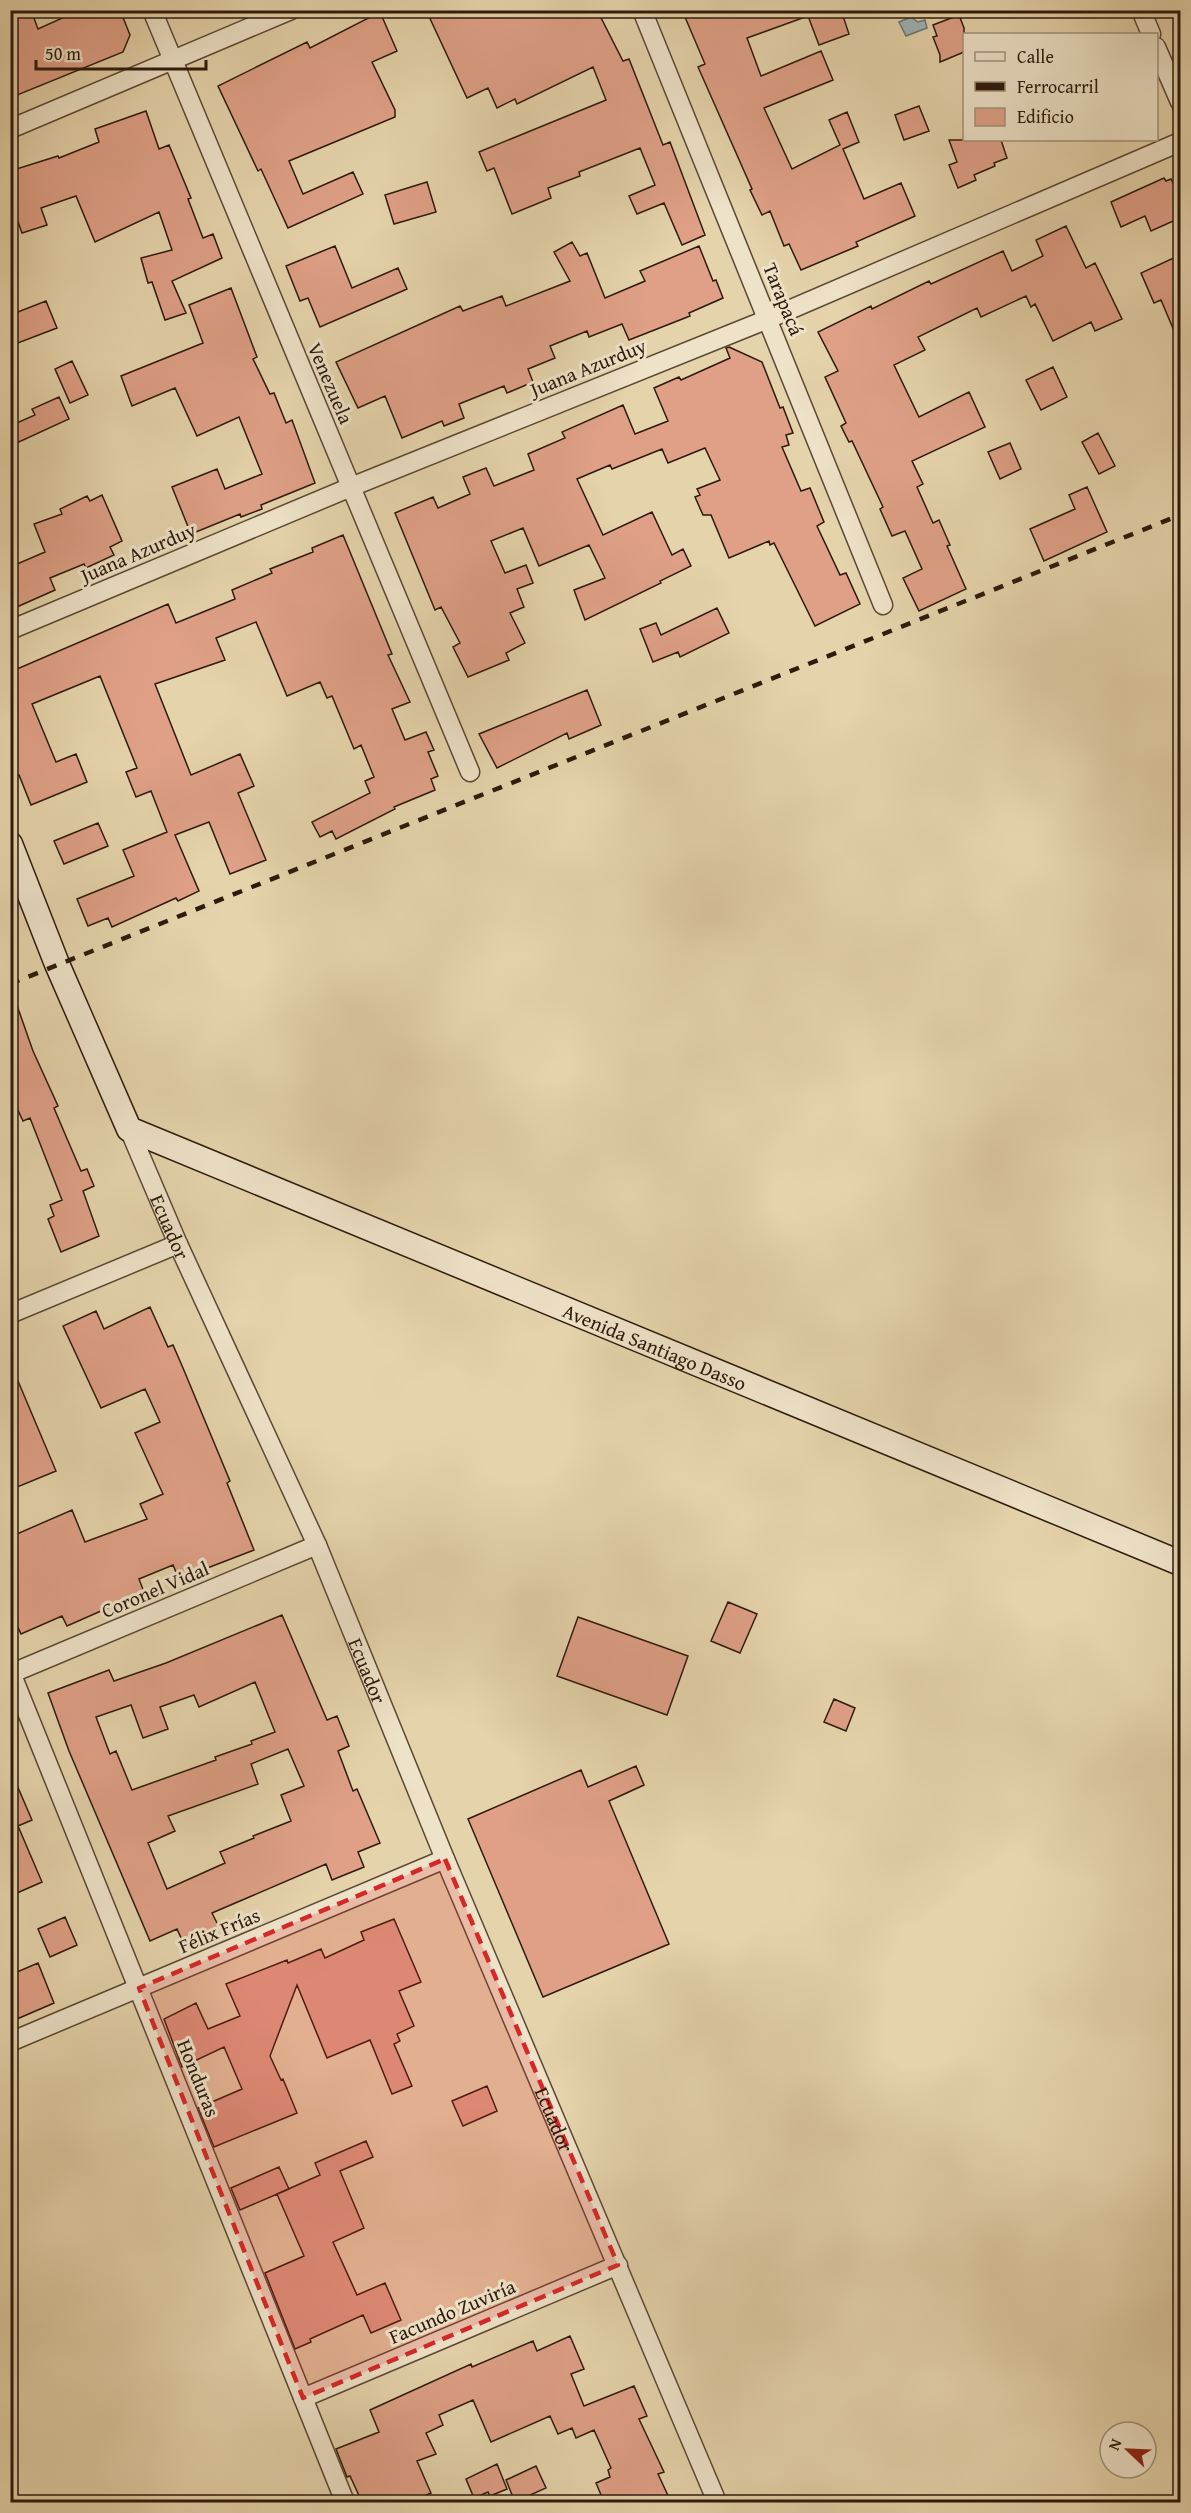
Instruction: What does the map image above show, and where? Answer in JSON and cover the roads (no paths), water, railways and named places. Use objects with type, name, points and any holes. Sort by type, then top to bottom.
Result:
[{"type":"main road","name":"Ecuador","points":[[10,844],[57,964],[129,1129]]},
{"type":"main road","name":"Avenida Santiago Dasso","points":[[129,1129],[1180,1563]]},
{"type":"street","name":"Venezuela","points":[[152,10],[470,772]]},
{"type":"street","points":[[10,129],[291,10]]},
{"type":"street","name":"Tarapacá","points":[[642,10],[884,605]]},
{"type":"street","points":[[1141,10],[1151,33]]},
{"type":"street","points":[[1158,52],[1180,102]]},
{"type":"street","name":"Juana Azurduy","points":[[10,630],[351,487],[768,319],[1180,142]]},
{"type":"street","name":"Ecuador","points":[[129,1129],[178,1244],[317,1545],[445,1859],[717,2502]]},
{"type":"street","points":[[10,1314],[178,1244]]},
{"type":"street","name":"Coronel Vidal","points":[[11,1672],[317,1545]]},
{"type":"street","name":"Honduras","points":[[11,1672],[345,2502]]},
{"type":"street","name":"Félix Frías","points":[[10,2042],[445,1859]]},
{"type":"street","name":"Facundo Zuviría","points":[[303,2398],[618,2265]]},
{"type":"water","points":[[911,17],[918,22],[925,20],[927,28],[906,36],[899,22]]},
{"type":"railway","points":[[10,984],[1180,515]]}]
